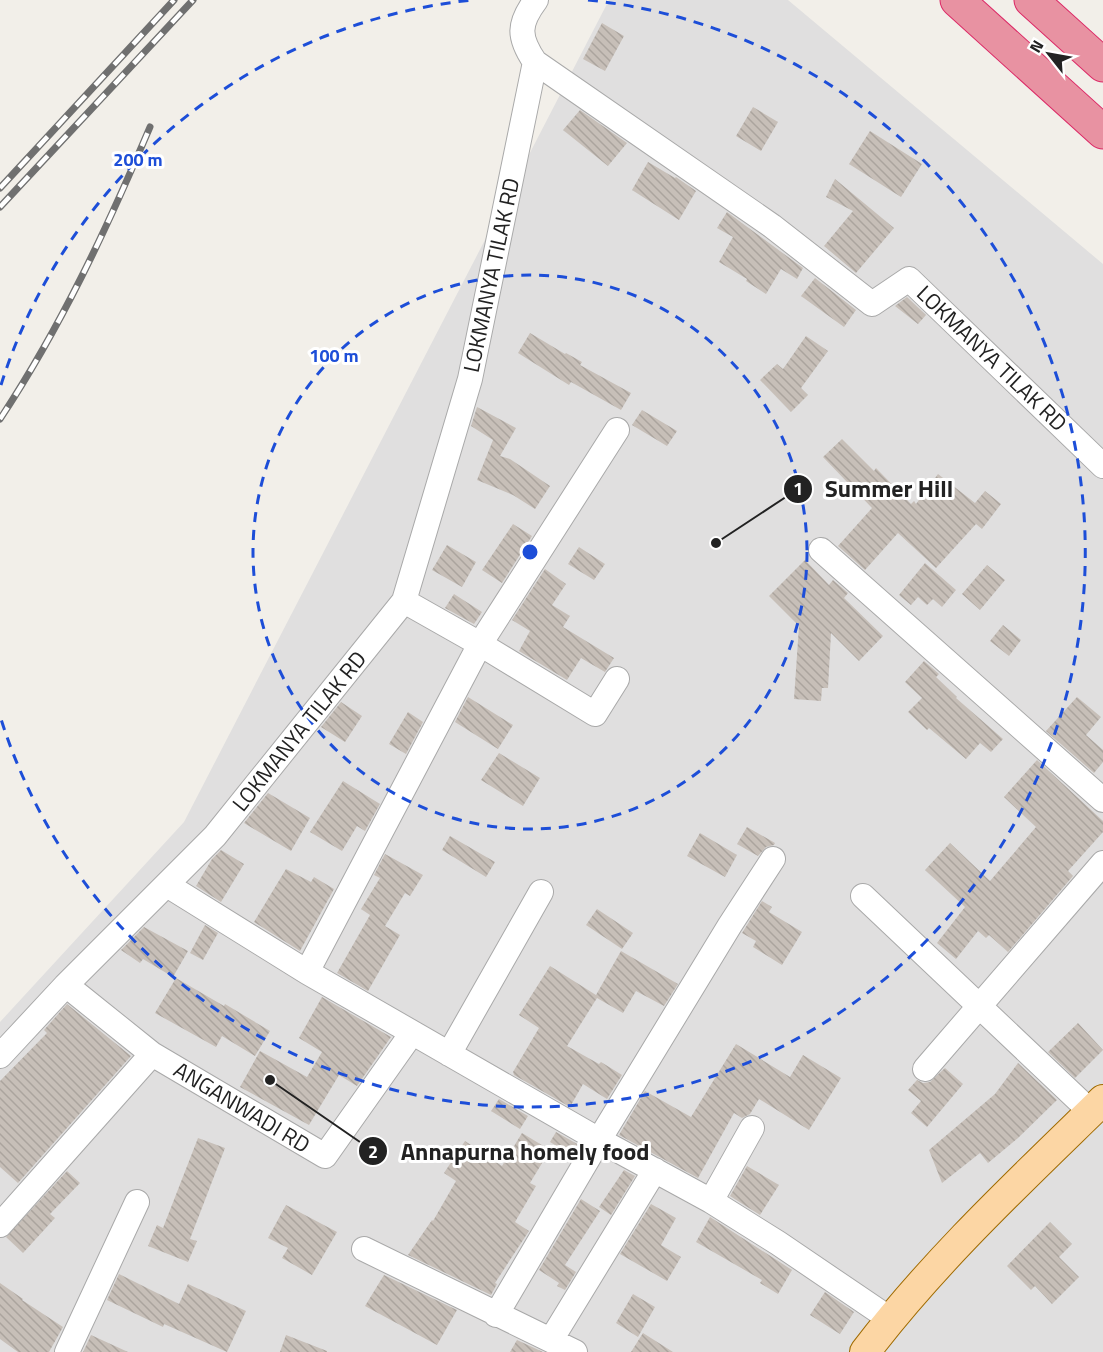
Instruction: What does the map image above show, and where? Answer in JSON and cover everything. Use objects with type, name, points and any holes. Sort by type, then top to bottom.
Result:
[{"type":"highway","points":[[957,0],[1103,132]]},
{"type":"highway","points":[[1031,0],[1103,64]]},
{"type":"main road","points":[[865,1352],[890,1319],[989,1212],[1097,1106]]},
{"type":"street","points":[[535,62],[526,49],[521,32],[526,13],[536,0]]},
{"type":"street","name":"LOKMANYA TILAK RD","points":[[0,1056],[66,985],[214,836],[404,601],[470,379],[535,62],[772,226],[872,304],[909,279],[1103,466]]},
{"type":"street","points":[[307,972],[480,644],[617,430]]},
{"type":"street","points":[[821,550],[1103,800]]},
{"type":"street","points":[[404,601],[595,714],[617,679]]},
{"type":"street","points":[[496,1315],[599,1140],[730,925],[773,859]]},
{"type":"street","points":[[925,1069],[1103,863]]},
{"type":"street","points":[[166,885],[307,972],[412,1033],[711,1201],[778,1243],[890,1319]]},
{"type":"street","points":[[449,1054],[541,892]]},
{"type":"street","points":[[863,896],[979,1006],[1097,1106]]},
{"type":"street","name":"ANGANWADI RD","points":[[66,985],[152,1054],[325,1156],[412,1033]]},
{"type":"street","name":"ANGANWADI RD","points":[[0,1225],[152,1054]]},
{"type":"street","points":[[711,1201],[752,1128]]},
{"type":"street","points":[[551,1340],[655,1170]]},
{"type":"street","points":[[67,1352],[137,1202]]},
{"type":"street","points":[[363,1249],[575,1352]]},
{"type":"shaded area","points":[[609,0],[788,0],[1103,264],[1103,1352],[0,1352],[0,1022],[184,822]]},
{"type":"building","points":[[602,23],[624,36],[605,71],[583,59]]},
{"type":"building","points":[[753,107],[778,122],[761,151],[736,136]]},
{"type":"building","points":[[580,110],[627,143],[608,166],[563,130]]},
{"type":"building","points":[[870,131],[922,164],[901,197],[849,164]]},
{"type":"building","points":[[648,162],[696,191],[679,220],[632,190]]},
{"type":"building","points":[[835,179],[894,228],[856,273],[824,246],[853,211],[826,197]]},
{"type":"building","points":[[727,212],[803,268],[797,279],[781,269],[766,294],[719,262],[733,237],[717,228]]},
{"type":"building","points":[[815,278],[856,310],[844,327],[801,296]]},
{"type":"building","points":[[907,297],[926,315],[918,324],[895,306]]},
{"type":"building","points":[[530,333],[582,362],[580,365],[631,393],[621,410],[571,382],[569,385],[518,353]]},
{"type":"building","points":[[806,336],[828,351],[801,388],[808,395],[791,412],[760,380],[777,364],[783,369]]},
{"type":"building","points":[[477,407],[516,428],[500,456],[510,459],[550,486],[535,509],[513,495],[477,480],[493,440],[471,426]]},
{"type":"building","points":[[642,410],[677,431],[667,446],[632,425]]},
{"type":"building","points":[[842,439],[874,471],[876,468],[911,504],[914,501],[916,504],[938,474],[975,503],[985,491],[1001,504],[982,529],[976,524],[936,568],[898,533],[865,570],[838,546],[872,508],[823,457]]},
{"type":"building","points":[[513,524],[532,536],[502,583],[482,570]]},
{"type":"building","points":[[447,545],[476,562],[462,587],[432,570]]},
{"type":"building","points":[[579,547],[605,564],[594,580],[568,564]]},
{"type":"building","points":[[805,560],[829,585],[833,580],[848,593],[844,598],[883,636],[859,661],[831,633],[828,688],[822,688],[821,701],[794,699],[799,626],[769,596]]},
{"type":"building","points":[[925,563],[956,590],[942,607],[933,599],[927,605],[918,597],[911,605],[899,595]]},
{"type":"building","points":[[987,565],[1005,580],[980,610],[962,594]]},
{"type":"building","points":[[545,569],[566,584],[552,605],[570,616],[563,627],[614,658],[605,672],[581,658],[567,680],[519,651],[530,631],[512,620]]},
{"type":"building","points":[[454,594],[482,612],[474,624],[445,608]]},
{"type":"building","points":[[1003,625],[1021,640],[1009,656],[990,641]]},
{"type":"building","points":[[924,661],[939,674],[936,677],[956,698],[1003,739],[991,752],[980,743],[966,759],[929,728],[927,730],[908,712],[922,698],[905,682]]},
{"type":"building","points":[[468,697],[513,725],[498,749],[455,722]]},
{"type":"building","points":[[1077,697],[1101,717],[1086,735],[1103,750],[1103,762],[1094,773],[1046,731]]},
{"type":"building","points":[[341,702],[362,716],[345,742],[321,727]]},
{"type":"building","points":[[408,712],[423,722],[406,754],[389,744]]},
{"type":"building","points":[[499,753],[540,778],[523,806],[481,780]]},
{"type":"building","points":[[1037,760],[1103,821],[1103,832],[1068,871],[1073,876],[1008,952],[989,935],[986,938],[978,931],[956,959],[937,943],[965,907],[925,870],[950,843],[990,881],[1036,827],[1004,797]]},
{"type":"building","points":[[343,781],[380,804],[365,831],[357,826],[342,851],[310,832]]},
{"type":"building","points":[[268,793],[310,818],[291,851],[244,823]]},
{"type":"building","points":[[747,827],[775,843],[774,845],[766,847],[758,856],[737,844]]},
{"type":"building","points":[[700,833],[737,855],[725,877],[687,856]]},
{"type":"building","points":[[450,836],[495,862],[486,877],[442,850]]},
{"type":"building","points":[[221,850],[244,864],[221,902],[196,886],[212,859]]},
{"type":"building","points":[[385,854],[423,875],[410,896],[405,893],[385,926],[400,935],[368,991],[337,973],[370,915],[361,909],[380,878],[374,875]]},
{"type":"building","points":[[286,869],[311,882],[314,877],[334,889],[300,951],[254,922]]},
{"type":"building","points":[[762,901],[772,907],[769,912],[802,932],[782,965],[753,947],[756,941],[742,933]]},
{"type":"building","points":[[597,909],[633,933],[622,949],[586,925]]},
{"type":"building","points":[[205,925],[218,933],[203,960],[190,953]]},
{"type":"building","points":[[144,927],[188,951],[173,977],[143,959],[140,963],[121,950]]},
{"type":"building","points":[[621,951],[678,984],[664,1006],[636,991],[623,1013],[597,998],[567,1046],[622,1075],[607,1099],[583,1084],[570,1107],[514,1075],[513,1072],[539,1028],[519,1015],[550,966],[596,995]]},
{"type":"building","points":[[176,978],[270,1031],[255,1056],[222,1036],[216,1047],[155,1013]]},
{"type":"building","points":[[322,997],[391,1037],[357,1086],[339,1075],[309,1125],[240,1087],[260,1051],[307,1077],[322,1052],[299,1038]]},
{"type":"building","points":[[67,1004],[131,1056],[18,1183],[0,1167],[0,1081],[47,1033],[44,1030]]},
{"type":"building","points":[[1078,1023],[1103,1050],[1075,1078],[1048,1052]]},
{"type":"building","points":[[736,1044],[790,1077],[803,1055],[841,1078],[809,1130],[759,1099],[750,1114],[742,1118],[734,1113],[698,1178],[619,1135],[645,1091],[691,1117]]},
{"type":"building","points":[[1018,1063],[1057,1100],[988,1163],[980,1153],[942,1183],[929,1150],[995,1094]]},
{"type":"building","points":[[945,1068],[963,1084],[927,1127],[911,1113],[921,1101],[908,1090],[917,1080],[923,1083],[930,1082]]},
{"type":"building","points":[[499,1099],[528,1116],[520,1129],[491,1111]]},
{"type":"building","points":[[556,1132],[579,1145],[573,1156],[550,1142]]},
{"type":"building","points":[[522,1133],[550,1150],[530,1183],[536,1186],[515,1222],[529,1231],[495,1283],[497,1284],[491,1295],[408,1255],[433,1221],[456,1181],[444,1173],[465,1141],[502,1166]]},
{"type":"building","points":[[198,1138],[225,1148],[190,1239],[197,1241],[188,1262],[148,1246],[157,1225],[163,1228]]},
{"type":"building","points":[[747,1166],[779,1185],[760,1215],[730,1196]]},
{"type":"building","points":[[624,1170],[635,1176],[611,1215],[599,1207]]},
{"type":"building","points":[[67,1171],[80,1183],[50,1214],[55,1218],[23,1253],[6,1237]]},
{"type":"building","points":[[581,1199],[600,1211],[565,1265],[576,1272],[565,1290],[557,1286],[559,1283],[539,1270]]},
{"type":"building","points":[[651,1204],[676,1218],[661,1245],[681,1257],[667,1281],[620,1254]]},
{"type":"building","points":[[286,1205],[337,1232],[312,1275],[282,1258],[288,1248],[268,1238]]},
{"type":"building","points":[[710,1217],[792,1270],[778,1294],[760,1283],[762,1280],[696,1242]]},
{"type":"building","points":[[1050,1222],[1072,1244],[1059,1257],[1079,1277],[1052,1304],[1035,1286],[1031,1290],[1007,1266]]},
{"type":"building","points":[[119,1274],[179,1304],[188,1284],[246,1311],[227,1352],[164,1324],[163,1327],[107,1300]]},
{"type":"building","points":[[384,1275],[457,1310],[437,1345],[365,1306]]},
{"type":"building","points":[[0,1283],[63,1327],[49,1352],[18,1352],[0,1339]]},
{"type":"building","points":[[825,1292],[854,1312],[840,1334],[810,1315]]},
{"type":"building","points":[[633,1294],[655,1307],[638,1337],[616,1323]]},
{"type":"building","points":[[643,1333],[673,1352],[631,1352]]},
{"type":"building","points":[[91,1335],[128,1352],[83,1352]]},
{"type":"building","points":[[286,1335],[327,1351],[327,1352],[280,1352]]},
{"type":"building","points":[[517,1340],[543,1352],[510,1352]]},
{"type":"railway","points":[[0,188],[174,0]]},
{"type":"railway","points":[[0,207],[193,0]]},
{"type":"railway","points":[[0,419],[63,313],[117,202],[150,127]]},
{"type":"place","name":"Summer Hill","points":[[716,543]]},
{"type":"place","name":"Annapurna homely food","points":[[270,1080]]}]
